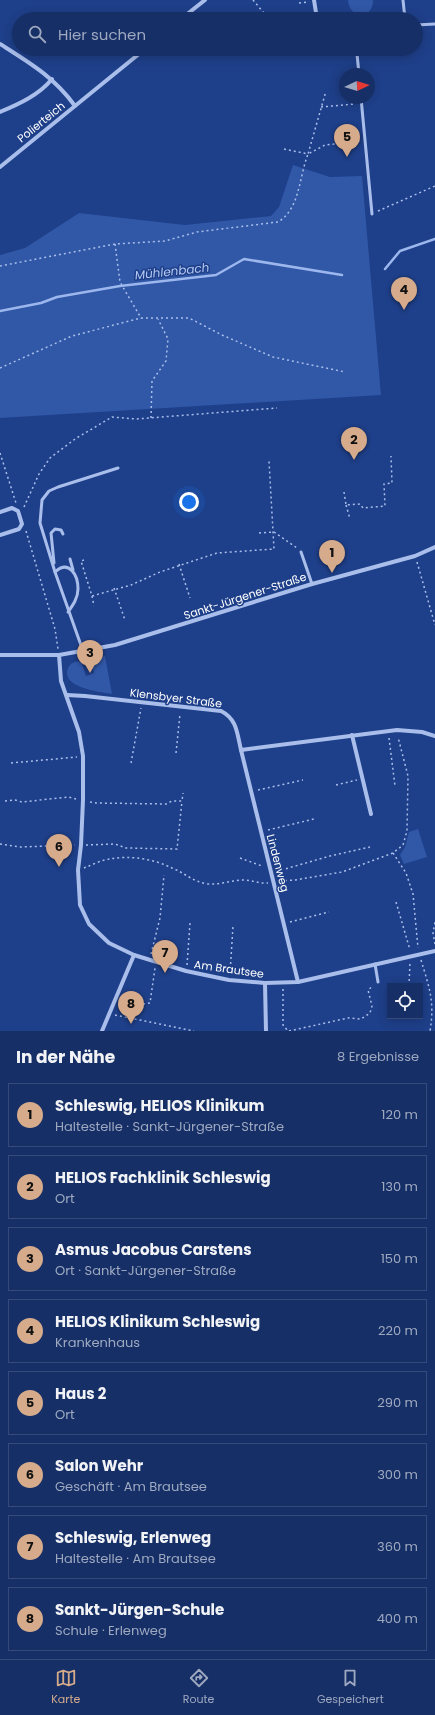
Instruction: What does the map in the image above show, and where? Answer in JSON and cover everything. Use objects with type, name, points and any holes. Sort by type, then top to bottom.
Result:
[{"type":"street","points":[[190,12],[205,0]]},
{"type":"street","points":[[314,1],[316,12]]},
{"type":"street","points":[[0,44],[12,52]]},
{"type":"street","points":[[18,56],[52,79],[64,90],[75,106]]},
{"type":"street","name":"Polierteich","points":[[0,167],[137,56]]},
{"type":"street","points":[[0,112],[35,95],[46,87],[52,79]]},
{"type":"street","points":[[0,512],[12,508],[18,511],[22,524],[19,528],[0,535]]},
{"type":"street","name":"Sankt-Jürgener-Straße","points":[[0,656],[59,655],[115,645],[162,632],[312,584],[415,556],[435,548]]},
{"type":"street","name":"Am Brautsee","points":[[59,655],[61,681],[79,732],[83,756],[82,845],[78,870],[80,905],[89,924],[109,943],[134,955],[186,971],[229,980],[265,983],[298,982],[435,951]]},
{"type":"street","name":"Klensbyer Straße","points":[[67,696],[85,696],[221,711],[228,714],[233,720],[241,750]]},
{"type":"street","points":[[241,750],[388,730],[422,732],[435,736]]},
{"type":"street","points":[[352,735],[371,814]]},
{"type":"street","name":"Lindenweg","points":[[241,750],[250,792],[298,982]]},
{"type":"street","points":[[102,1031],[134,955]]},
{"type":"street","points":[[265,983],[266,1031]]},
{"type":"lane","points":[[403,0],[404,12]]},
{"type":"lane","points":[[423,25],[435,24]]},
{"type":"lane","points":[[357,56],[358,68]]},
{"type":"lane","points":[[361,104],[372,214]]},
{"type":"lane","points":[[83,650],[68,612],[40,522],[42,500],[49,491],[118,468]]},
{"type":"lane","points":[[55,572],[51,533],[55,529],[61,530],[63,534]]},
{"type":"lane","points":[[302,552],[312,584]]},
{"type":"lane","points":[[68,612],[75,602],[78,590],[70,559]]},
{"type":"lane","points":[[55,572],[66,566],[73,572]]},
{"type":"lane","points":[[375,964],[378,982]]},
{"type":"path","points":[[253,0],[263,12]]},
{"type":"path","points":[[299,3],[314,1]]},
{"type":"path","points":[[0,266],[115,244],[164,242],[196,232],[278,222],[286,217],[292,208],[326,91]]},
{"type":"path","points":[[321,107],[361,104]]},
{"type":"path","points":[[284,149],[308,154],[325,145],[346,141],[364,141]]},
{"type":"path","points":[[372,214],[435,186]]},
{"type":"path","points":[[115,244],[120,282],[142,318]]},
{"type":"path","points":[[0,368],[72,336],[142,318],[189,318],[222,335],[273,357],[345,372]]},
{"type":"path","points":[[151,418],[152,381],[166,361],[168,339],[158,319]]},
{"type":"path","points":[[20,516],[39,474],[50,458],[112,417],[136,419],[277,408]]},
{"type":"path","points":[[0,453],[18,511]]},
{"type":"path","points":[[346,505],[360,504],[363,508],[385,506],[384,484],[392,483],[390,456]]},
{"type":"path","points":[[92,596],[217,553],[274,549],[269,461]]},
{"type":"path","points":[[344,492],[350,519]]},
{"type":"path","points":[[22,524],[26,531],[55,629],[59,655]]},
{"type":"path","points":[[259,533],[274,532],[302,552]]},
{"type":"path","points":[[84,560],[81,561],[94,606]]},
{"type":"path","points":[[179,565],[190,598]]},
{"type":"path","points":[[419,570],[435,625]]},
{"type":"path","points":[[114,589],[125,620]]},
{"type":"path","points":[[131,764],[142,702]]},
{"type":"path","points":[[176,753],[181,706]]},
{"type":"path","points":[[388,730],[395,786]]},
{"type":"path","points":[[78,870],[109,859],[126,858],[159,862],[174,868],[192,880],[208,884],[222,884],[237,880],[249,880],[262,884],[342,872],[393,853],[403,845],[407,831],[408,776],[397,730]]},
{"type":"path","points":[[11,763],[83,756]]},
{"type":"path","points":[[336,785],[363,779]]},
{"type":"path","points":[[250,792],[303,780]]},
{"type":"path","points":[[0,844],[20,847],[115,844],[126,848],[177,849],[183,793]]},
{"type":"path","points":[[4,801],[15,800],[22,802],[68,797],[96,803],[166,804],[172,801],[182,801]]},
{"type":"path","points":[[260,832],[314,819]]},
{"type":"path","points":[[240,858],[270,869],[285,869],[330,856],[370,847]]},
{"type":"path","points":[[393,853],[406,873],[413,894],[419,955],[433,1000],[433,1018],[430,1031]]},
{"type":"path","points":[[149,960],[160,918],[164,875]]},
{"type":"path","points":[[396,902],[411,956],[409,983]]},
{"type":"path","points":[[284,924],[329,912]]},
{"type":"path","points":[[435,922],[433,933],[435,946]]},
{"type":"path","points":[[186,971],[190,923]]},
{"type":"path","points":[[229,980],[233,926]]},
{"type":"path","points":[[143,1004],[150,1003],[156,962]]},
{"type":"path","points":[[283,983],[283,1025],[288,1031],[348,1018],[361,1019],[370,1013],[372,1006],[368,990],[378,982]]},
{"type":"path","points":[[110,1014],[194,1031]]},
{"type":"shaded area","points":[[348,0],[373,0],[369,12],[354,12],[349,7]]},
{"type":"shaded area","points":[[293,165],[330,177],[362,176],[381,395],[0,418],[0,255],[25,248],[79,213],[185,225],[271,216],[279,207]]},
{"type":"shaded area","points":[[105,656],[112,694],[83,688],[70,680],[67,675],[68,668],[72,663],[81,661],[86,676],[94,673],[91,660]]},
{"type":"shaded area","points":[[418,829],[427,857],[404,864],[400,855],[405,847],[409,832]]},
{"type":"waterway","name":"Mühlenbach","points":[[385,269],[400,251],[435,239]]},
{"type":"waterway","name":"Mühlenbach","points":[[0,311],[41,303],[57,297],[120,286],[216,275],[244,259],[342,275]]},
{"type":"place","name":"Haus 2","points":[[347,157]]},
{"type":"place","name":"HELIOS Klinikum Schleswig","points":[[404,310]]},
{"type":"place","name":"HELIOS Fachklinik Schleswig","points":[[354,460]]},
{"type":"place","name":"Schleswig, HELIOS Klinikum","points":[[332,573]]},
{"type":"place","name":"Asmus Jacobus Carstens","points":[[90,673]]},
{"type":"place","name":"Salon Wehr","points":[[59,867]]},
{"type":"place","name":"Schleswig, Erlenweg","points":[[165,973]]},
{"type":"place","name":"Sankt-Jürgen-Schule","points":[[131,1024]]}]
